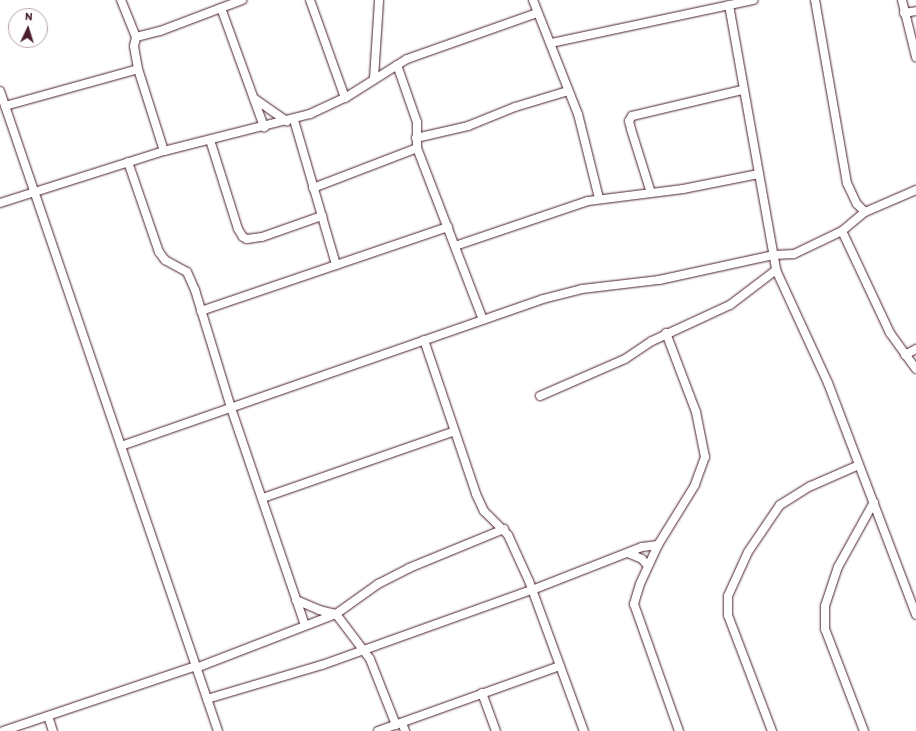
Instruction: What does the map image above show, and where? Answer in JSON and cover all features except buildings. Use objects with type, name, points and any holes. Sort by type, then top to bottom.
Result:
[{"type":"street","points":[[120,0],[136,37],[134,46],[138,69],[164,151]]},
{"type":"street","points":[[136,37],[242,0]]},
{"type":"street","points":[[310,0],[345,98]]},
{"type":"street","points":[[374,78],[379,0]]},
{"type":"street","points":[[533,0],[537,13],[551,43],[586,142],[599,198]]},
{"type":"street","points":[[551,43],[753,0]]},
{"type":"street","points":[[815,0],[847,183],[857,204],[865,212]]},
{"type":"street","points":[[902,0],[916,57]]},
{"type":"street","points":[[729,5],[742,90],[760,174],[776,270],[828,383],[916,615]]},
{"type":"street","points":[[221,8],[264,127]]},
{"type":"street","points":[[904,13],[916,11]]},
{"type":"street","points":[[0,203],[164,151],[291,120],[345,98],[374,78],[397,65],[537,13]]},
{"type":"street","points":[[397,65],[417,122],[417,148],[483,320]]},
{"type":"street","points":[[5,106],[138,69]]},
{"type":"street","points":[[416,138],[468,126],[515,107],[568,90]]},
{"type":"street","points":[[651,193],[629,121],[632,116],[742,90]]},
{"type":"street","points":[[0,91],[218,731]]},
{"type":"street","points":[[253,97],[291,120],[336,265]]},
{"type":"street","points":[[210,140],[238,228],[243,237],[247,239],[262,237],[322,216]]},
{"type":"street","points":[[313,188],[417,148]]},
{"type":"street","points":[[128,162],[159,252],[165,260],[187,272],[201,311],[231,408],[263,498],[305,625]]},
{"type":"street","points":[[454,246],[599,198],[651,193],[760,174]]},
{"type":"street","points":[[121,446],[543,299],[582,289],[659,280],[774,255],[794,254],[842,232],[865,212],[916,190]]},
{"type":"street","points":[[201,311],[448,227]]},
{"type":"street","points":[[842,232],[890,333],[916,369]]},
{"type":"street","points":[[540,396],[625,359],[666,334],[730,305],[776,270]]},
{"type":"street","points":[[666,334],[692,398],[705,456],[696,485],[658,545],[648,566],[636,594],[636,614],[679,731]]},
{"type":"street","points":[[424,340],[453,432],[476,494],[484,510],[504,529],[532,590],[584,731]]},
{"type":"street","points":[[905,355],[916,348]]},
{"type":"street","points":[[263,498],[453,432]]},
{"type":"street","points":[[772,731],[728,615],[728,596],[748,552],[780,504],[812,486],[859,465]]},
{"type":"street","points":[[864,731],[825,629],[825,606],[838,567],[874,502]]},
{"type":"street","points":[[3,731],[196,667],[336,614],[378,584],[409,568],[504,529]]},
{"type":"street","points":[[207,699],[322,665],[362,649],[532,590],[628,552],[649,545],[658,545]]},
{"type":"street","points":[[628,552],[642,559],[648,566]]},
{"type":"street","points":[[296,600],[319,610],[336,614],[375,668],[401,726]]},
{"type":"street","points":[[378,731],[401,726],[482,693],[560,666]]},
{"type":"street","points":[[482,693],[496,731]]},
{"type":"street","points":[[48,716],[53,731]]}]
